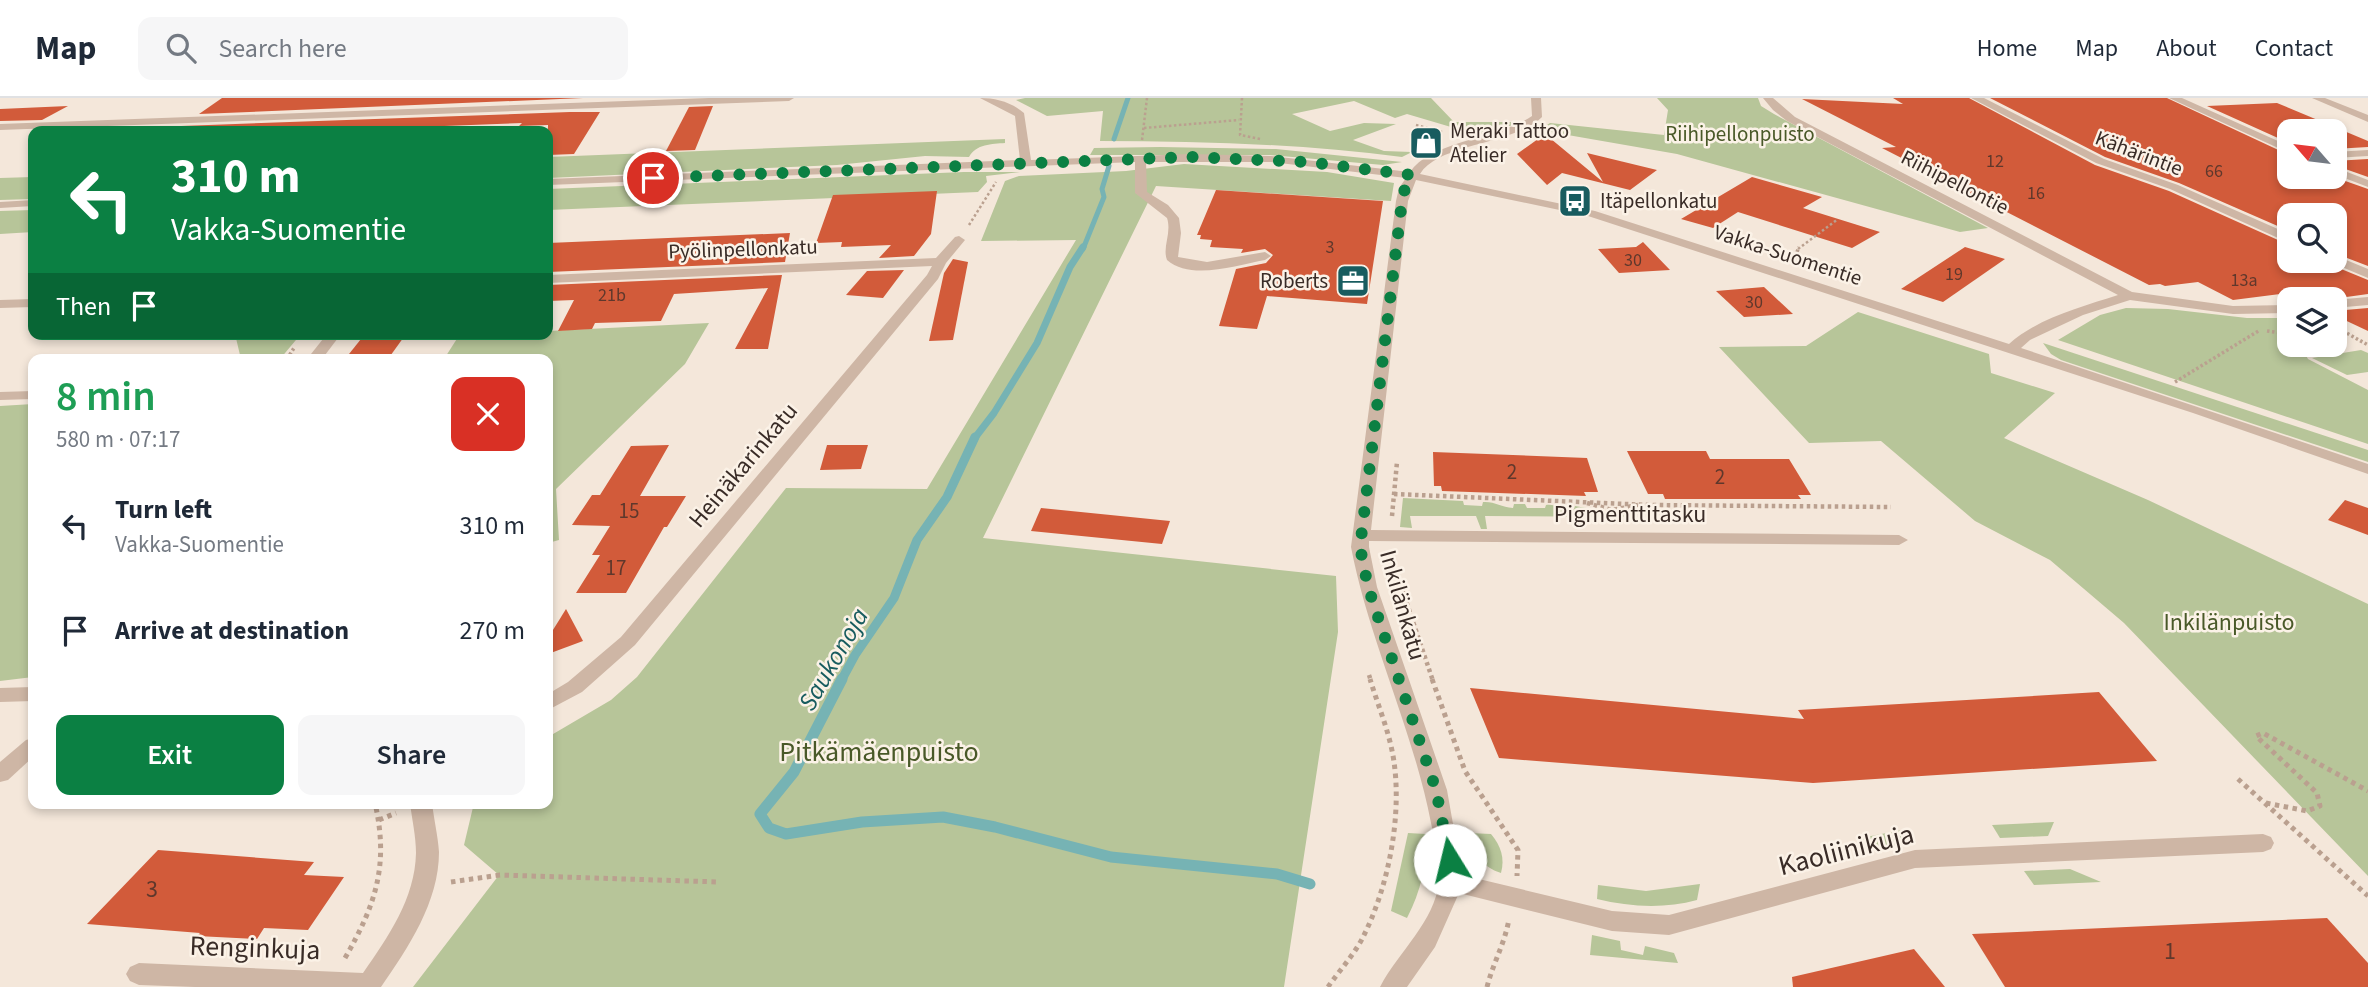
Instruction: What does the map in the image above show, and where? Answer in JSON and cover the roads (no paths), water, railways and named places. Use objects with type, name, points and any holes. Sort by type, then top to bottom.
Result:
[{"type":"street","points":[[374,113],[397,98]]},
{"type":"street","points":[[0,127],[789,98]]},
{"type":"street","points":[[985,98],[1013,109],[1020,116],[1026,163]]},
{"type":"street","points":[[1412,175],[1421,163],[1532,122],[1538,112],[1536,98]]},
{"type":"street","name":"Riihipellontie","points":[[1768,98],[1791,119],[2129,296]]},
{"type":"street","name":"Kähärintie","points":[[1976,98],[2100,161],[2174,187],[2277,234]]},
{"type":"street","points":[[2174,98],[2277,145]]},
{"type":"street","points":[[2317,98],[2368,119]]},
{"type":"street","points":[[2347,154],[2368,153]]},
{"type":"street","points":[[1140,158],[1141,193],[1160,204],[1177,225],[1170,254],[1172,260],[1186,264],[1211,265],[1265,256]]},
{"type":"street","name":"Vakka-Suomentie","points":[[553,182],[1140,158],[1271,159],[1412,175],[1511,194],[1628,224],[2010,351],[2198,410],[2368,469]]},
{"type":"street","name":"Inkilänkatu","points":[[1393,987],[1426,940],[1451,881],[1447,838],[1436,790],[1362,566],[1361,535],[1402,201],[1412,175]]},
{"type":"street","points":[[2347,175],[2368,184]]},
{"type":"street","points":[[0,205],[28,204]]},
{"type":"street","name":"Heinäkarinkatu","points":[[553,700],[575,687],[628,641],[933,276],[940,262],[959,240]]},
{"type":"street","name":"Pyölinpellonkatu","points":[[553,279],[940,262]]},
{"type":"street","points":[[2347,265],[2368,274]]},
{"type":"street","points":[[2010,351],[2025,337],[2078,312],[2129,296],[2233,310],[2277,309]]},
{"type":"street","points":[[2347,302],[2368,300]]},
{"type":"street","points":[[0,304],[28,303]]},
{"type":"street","points":[[318,354],[329,340]]},
{"type":"street","points":[[0,396],[28,395]]},
{"type":"street","name":"Pigmenttitasku","points":[[1361,535],[1899,540]]},
{"type":"street","points":[[0,695],[28,694]]},
{"type":"street","points":[[0,774],[28,749]]},
{"type":"street","points":[[368,985],[399,942],[423,886],[428,855],[422,809]]},
{"type":"street","name":"Kaoliinikuja","points":[[1451,881],[1612,921],[1669,925],[1915,859],[2263,843]]},
{"type":"street","name":"Renginkuja","points":[[139,974],[368,985]]},
{"type":"waterway","points":[[1114,139],[1128,98]]},
{"type":"waterway","name":"Saukonoja","points":[[1083,249],[1104,197],[1102,189],[1109,166]]},
{"type":"waterway","name":"Saukonoja","points":[[974,439],[994,413],[1037,343],[1070,267],[1083,247]]},
{"type":"waterway","name":"Saukonoja","points":[[841,681],[855,655],[894,598],[917,540],[947,497],[974,439]]},
{"type":"waterway","name":"Saukonoja","points":[[842,679],[794,772],[760,814],[769,828],[786,834],[862,822],[943,817],[995,827],[1111,857],[1277,874],[1310,884]]},
{"type":"place","name":"Meraki Tattoo Atelier","points":[[1426,143]]},
{"type":"place","name":"Itäpellonkatu","points":[[1575,201]]},
{"type":"place","name":"Roberts","points":[[1353,281]]},
{"type":"park label","name":"Riihipellonpuisto","points":[[1740,134]]},
{"type":"park label","name":"Inkilänpuisto","points":[[2229,622]]},
{"type":"park label","name":"Pitkämäenpuisto","points":[[879,751]]}]
